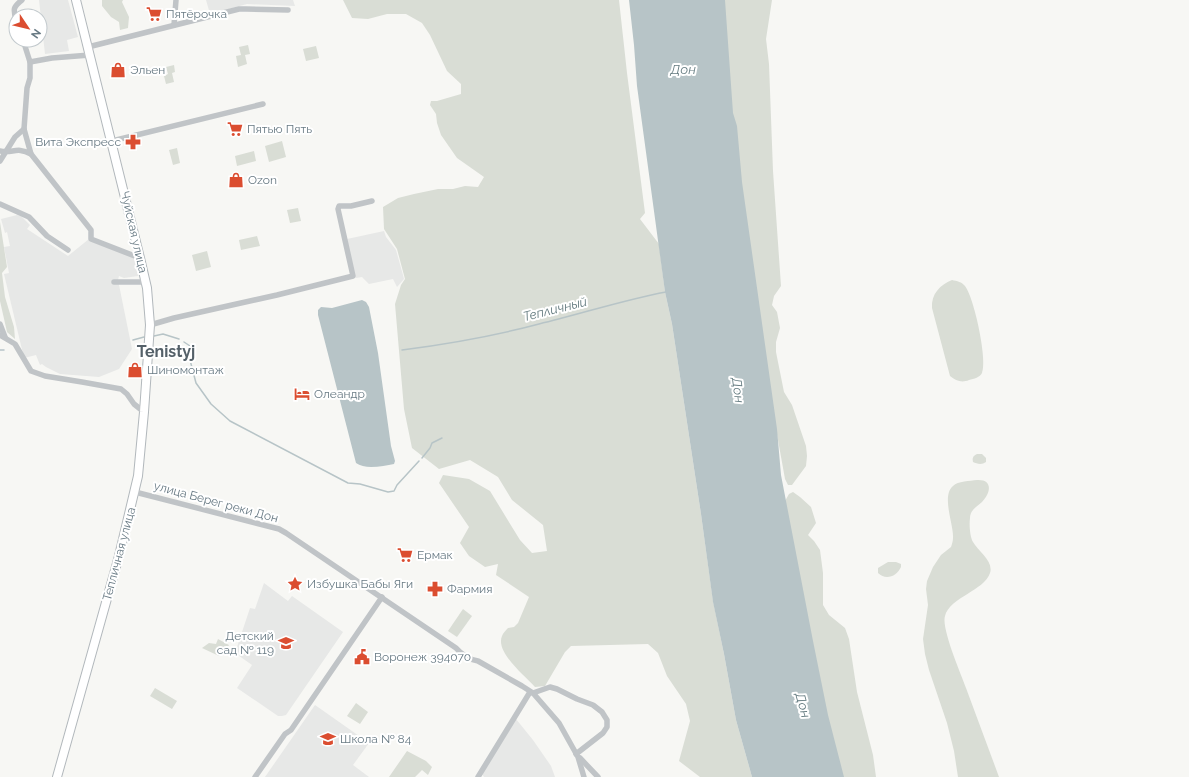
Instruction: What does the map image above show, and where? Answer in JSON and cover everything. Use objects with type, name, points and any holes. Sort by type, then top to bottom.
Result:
[{"type":"street","points":[[14,8],[15,5],[22,0]]},
{"type":"street","name":"Чуйская улица","points":[[76,0],[146,282],[150,325]]},
{"type":"street","points":[[174,26],[176,0]]},
{"type":"street","points":[[30,62],[89,51],[174,26],[240,9],[288,10]]},
{"type":"street","points":[[26,48],[30,62],[30,78],[27,88],[24,129],[31,154]]},
{"type":"street","points":[[112,141],[263,104]]},
{"type":"street","points":[[0,161],[3,152],[15,137],[24,129]]},
{"type":"street","points":[[3,152],[18,149],[24,150],[31,154],[91,230],[91,239],[140,258]]},
{"type":"street","points":[[150,325],[353,276],[338,208],[342,205],[351,206],[372,201]]},
{"type":"street","points":[[0,204],[29,217],[47,236],[68,250]]},
{"type":"street","points":[[114,282],[146,282]]},
{"type":"street","points":[[0,324],[3,336],[15,344],[31,371],[45,376],[121,389],[127,394],[134,404],[144,412]]},
{"type":"street","name":"Тепличная улица","points":[[57,777],[119,556],[135,492],[144,412],[150,325]]},
{"type":"street","name":"улица Берег реки Дон","points":[[135,492],[279,529],[382,597],[456,648],[468,658],[478,661],[531,692],[559,723],[577,755],[584,777]]},
{"type":"street","points":[[255,777],[285,734],[291,730],[382,597]]},
{"type":"street","points":[[478,777],[531,692],[550,688],[557,689],[593,705],[602,712],[607,720],[607,727],[603,733],[577,755],[598,777]]},
{"type":"shaded area","points":[[39,0],[68,0],[78,37],[67,40],[69,51],[45,54],[44,48],[48,48],[48,8],[40,8]]},
{"type":"shaded area","points":[[102,0],[123,0],[122,2],[129,17],[128,28],[120,30],[119,22],[111,17],[102,6]]},
{"type":"shaded area","points":[[206,0],[293,0],[295,6],[247,4],[210,14]]},
{"type":"shaded area","points":[[343,0],[619,0],[645,213],[640,219],[659,244],[665,292],[672,324],[713,601],[736,720],[752,777],[700,777],[679,761],[690,721],[686,704],[667,676],[658,653],[648,644],[571,646],[565,652],[545,686],[535,687],[512,663],[503,649],[501,642],[502,635],[508,628],[514,627],[518,623],[529,597],[496,575],[498,564],[485,567],[469,556],[460,543],[469,527],[439,483],[443,475],[469,479],[490,491],[520,540],[532,553],[547,551],[543,525],[512,500],[498,477],[470,460],[439,469],[412,448],[404,409],[395,304],[401,285],[405,279],[397,249],[384,229],[383,207],[398,198],[414,194],[438,189],[453,189],[465,186],[478,187],[484,177],[457,158],[441,135],[436,114],[430,105],[431,101],[437,101],[461,94],[461,84],[447,71],[430,35],[422,23],[406,14],[387,14],[368,19],[352,18]]},
{"type":"shaded area","points":[[722,0],[772,0],[766,39],[769,64],[773,171],[781,286],[774,296],[772,305],[777,312],[780,328],[776,342],[776,352],[784,392],[792,405],[806,446],[807,456],[806,466],[792,485],[788,485],[785,479],[764,362],[730,102]]},
{"type":"shaded area","points":[[248,45],[250,54],[245,55],[247,64],[238,67],[236,56],[241,55],[239,47]]},
{"type":"shaded area","points":[[316,46],[319,58],[306,61],[303,49]]},
{"type":"shaded area","points":[[174,65],[175,72],[172,73],[174,82],[166,84],[164,76],[168,74],[166,67]]},
{"type":"shaded area","points":[[282,141],[286,157],[269,162],[265,146]]},
{"type":"shaded area","points":[[177,148],[180,163],[173,165],[169,150]]},
{"type":"shaded area","points":[[254,151],[256,161],[237,166],[235,156]]},
{"type":"shaded area","points":[[298,208],[301,221],[290,223],[287,210]]},
{"type":"shaded area","points":[[17,215],[21,216],[30,225],[27,229],[68,256],[89,239],[136,258],[138,276],[124,278],[119,276],[118,280],[132,349],[119,369],[99,377],[60,374],[42,364],[40,365],[36,355],[24,358],[4,274],[9,273],[4,247],[10,246],[7,232],[5,233],[1,219]]},
{"type":"shaded area","points":[[0,222],[7,267],[2,273],[5,297],[14,327],[15,339],[7,332],[0,301]]},
{"type":"shaded area","points":[[384,231],[386,237],[396,250],[404,279],[397,287],[393,279],[369,284],[362,277],[356,278],[352,262],[347,239]]},
{"type":"shaded area","points":[[257,236],[260,246],[241,250],[239,240]]},
{"type":"shaded area","points":[[207,251],[211,267],[196,271],[192,255]]},
{"type":"shaded area","points":[[952,280],[958,281],[965,286],[969,292],[982,343],[982,373],[978,377],[964,381],[957,380],[950,376],[932,308],[933,298],[937,291],[940,287]]},
{"type":"shaded area","points":[[977,454],[982,454],[986,458],[986,462],[980,464],[973,462],[973,457]]},
{"type":"shaded area","points":[[977,480],[986,482],[989,487],[989,491],[982,502],[971,513],[970,531],[973,542],[988,560],[991,569],[987,579],[981,585],[948,609],[945,616],[945,622],[952,651],[999,777],[958,777],[954,751],[947,723],[929,670],[923,639],[928,605],[926,589],[927,581],[933,567],[941,555],[951,547],[953,541],[948,503],[950,491],[955,484]]},
{"type":"shaded area","points":[[793,492],[811,507],[816,523],[808,535],[820,550],[823,573],[823,605],[829,615],[845,628],[849,639],[857,692],[873,755],[876,777],[843,777],[823,705],[785,501],[789,494]]},
{"type":"shaded area","points":[[888,562],[896,562],[901,564],[901,567],[894,575],[884,577],[878,573],[878,568]]},
{"type":"shaded area","name":"Детский сад № 119","points":[[264,583],[288,601],[292,596],[343,632],[286,715],[282,716],[278,716],[237,688],[252,665],[235,653],[250,608],[255,609]]},
{"type":"shaded area","points":[[463,609],[472,616],[457,637],[448,631]]},
{"type":"shaded area","points":[[218,639],[229,645],[225,652],[219,656],[202,648],[209,643],[216,644]]},
{"type":"shaded area","points":[[155,688],[177,701],[172,709],[150,696]]},
{"type":"shaded area","points":[[356,703],[368,712],[360,724],[347,716]]},
{"type":"shaded area","name":"Школа № 84","points":[[315,705],[369,743],[353,765],[369,777],[265,777]]},
{"type":"shaded area","points":[[516,719],[551,766],[555,777],[484,777],[482,774]]},
{"type":"shaded area","points":[[407,751],[426,761],[432,767],[428,775],[422,770],[415,777],[389,777]]},
{"type":"water","name":"Дон","points":[[629,0],[725,0],[733,113],[737,126],[742,182],[777,429],[781,475],[828,715],[844,777],[752,777],[736,720],[713,602],[672,324],[665,292],[637,86]]},
{"type":"water","points":[[362,300],[366,302],[369,307],[378,353],[391,446],[395,461],[394,464],[369,467],[356,463],[318,315],[318,310],[321,307],[332,308]]},
{"type":"waterway","name":"Тепличный","points":[[402,350],[488,336],[666,292]]},
{"type":"waterway","points":[[154,336],[163,334],[179,339]]},
{"type":"waterway","points":[[133,340],[144,337]]},
{"type":"waterway","points":[[184,342],[190,346],[190,360],[196,383],[211,404],[230,421],[348,483],[360,484],[388,492],[394,491],[397,485],[419,461]]},
{"type":"waterway","points":[[422,458],[432,443],[442,438]]},
{"type":"place","name":"Пятёрочка","points":[[154,14]]},
{"type":"place","name":"Эльен","points":[[118,70]]},
{"type":"place","name":"Пятью Пять","points":[[235,129]]},
{"type":"place","name":"Вита Экспресс","points":[[133,142]]},
{"type":"place","name":"Ozon","points":[[236,180]]},
{"type":"place","name":"Шиномонтаж","points":[[135,370]]},
{"type":"place","name":"Олеандр","points":[[302,394]]},
{"type":"place","name":"Ермак","points":[[405,555]]},
{"type":"place","name":"Избушка Бабы Яги","points":[[295,584]]},
{"type":"place","name":"Фармия","points":[[435,589]]},
{"type":"place","name":"Детский сад № 119","points":[[286,643]]},
{"type":"place","name":"Воронеж 394070","points":[[362,657]]},
{"type":"place","name":"Школа № 84","points":[[328,739]]},
{"type":"district","name":"Tenistyj","points":[[166,351]]}]
